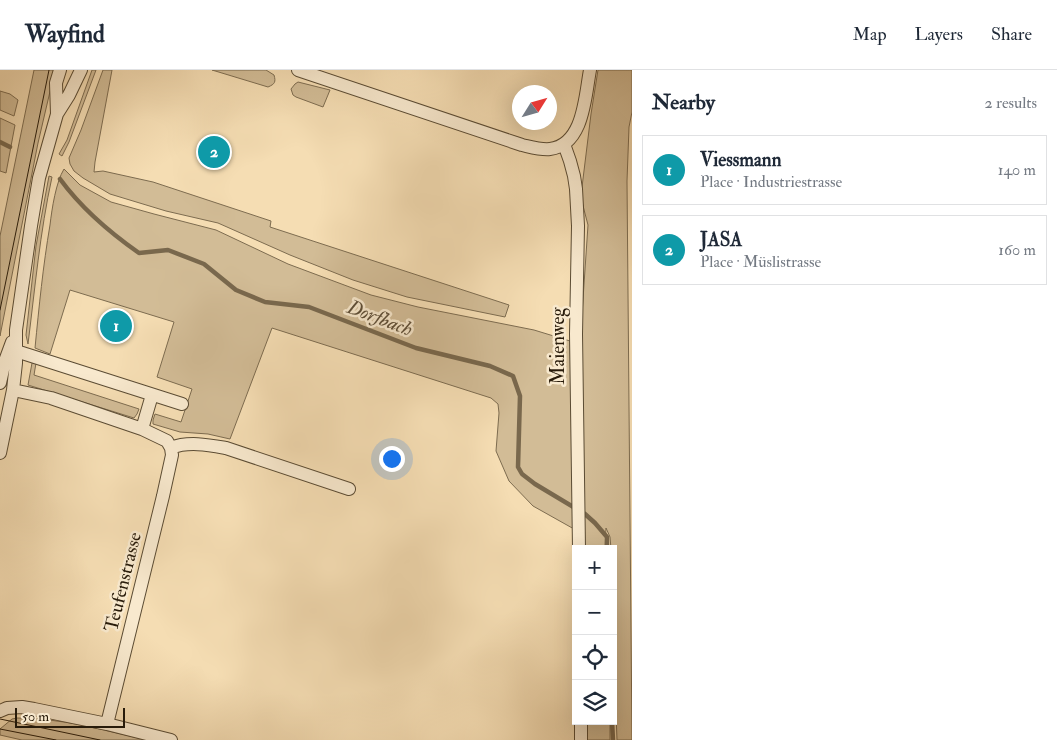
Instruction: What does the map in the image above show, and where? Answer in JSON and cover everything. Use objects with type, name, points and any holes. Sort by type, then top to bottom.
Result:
[{"type":"street","points":[[0,453],[13,390],[16,330],[31,226],[39,178],[56,114],[56,83],[60,70]]},
{"type":"street","points":[[56,114],[69,95],[81,70]]},
{"type":"street","points":[[298,70],[522,144],[547,149],[559,147],[573,135],[579,123],[590,70]]},
{"type":"street","name":"Maienweg","points":[[564,144],[575,183],[578,226],[576,334],[579,545]]},
{"type":"street","points":[[0,383],[5,361],[16,330]]},
{"type":"street","points":[[16,351],[182,404]]},
{"type":"street","points":[[13,390],[51,398],[142,429],[167,441],[171,446],[197,444],[226,448],[349,489]]},
{"type":"street","points":[[142,429],[152,395]]},
{"type":"street","name":"Teufenstrasse","points":[[107,724],[163,496],[172,455],[171,446]]},
{"type":"street","points":[[0,711],[8,708],[22,707],[107,724],[171,740]]},
{"type":"street","points":[[581,725],[581,740]]},
{"type":"shaded area","points":[[34,70],[55,70],[38,143],[0,336],[0,236]]},
{"type":"shaded area","points":[[92,70],[96,70],[62,156],[59,154],[67,140]]},
{"type":"shaded area","points":[[103,70],[112,70],[94,172],[103,171],[153,182],[271,221],[270,227],[509,305],[505,317],[407,297],[353,280],[218,223],[166,211],[110,194],[83,178],[74,171],[69,158]]},
{"type":"shaded area","points":[[212,70],[266,70],[274,75],[275,81],[274,84],[268,87]]},
{"type":"shaded area","points":[[598,70],[632,70],[632,112],[629,127],[627,181],[632,740],[617,740],[617,545],[611,545],[606,528],[605,545],[584,545],[581,329],[588,225],[582,202],[582,187]]},
{"type":"shaded area","points":[[298,82],[330,90],[323,107],[293,95],[291,89]]},
{"type":"shaded area","points":[[0,91],[10,94],[18,100],[14,116],[0,110]]},
{"type":"shaded area","points":[[0,118],[15,125],[6,173],[0,171]]},
{"type":"shaded area","points":[[64,169],[80,185],[111,202],[216,230],[288,264],[371,295],[418,307],[534,330],[570,341],[574,529],[533,506],[509,481],[496,451],[499,413],[498,404],[491,398],[272,328],[230,439],[208,434],[180,432],[153,424],[155,414],[181,422],[192,389],[157,377],[174,322],[70,290],[50,354],[35,348],[43,271],[52,211],[61,174]]},
{"type":"shaded area","points":[[49,176],[52,177],[41,239],[28,344],[26,335],[36,246]]},
{"type":"shaded area","points":[[32,363],[36,363],[34,375],[139,409],[137,414],[134,418],[28,385]]},
{"type":"shaded area","points":[[12,719],[66,722],[147,740],[22,740],[0,735],[0,729]]},
{"type":"shaded area","points":[[587,725],[610,725],[610,740],[587,740]]},
{"type":"waterway","name":"Dorfbach","points":[[0,142],[10,147]]},
{"type":"waterway","name":"Dorfbach","points":[[60,179],[96,219],[139,253],[168,250],[204,264],[236,290],[265,302],[309,307],[416,348],[490,366],[513,376],[520,396],[518,467],[522,474],[535,484],[585,514],[607,537],[607,545]]},
{"type":"waterway","name":"Dorfbach","points":[[612,725],[613,740]]},
{"type":"tram line","points":[[0,310],[49,70]]},
{"type":"tram line","points":[[0,719],[100,740]]},
{"type":"tram line","points":[[0,729],[56,740]]},
{"type":"place","name":"JASA","points":[[214,152]]},
{"type":"place","name":"Viessmann","points":[[116,326]]}]
